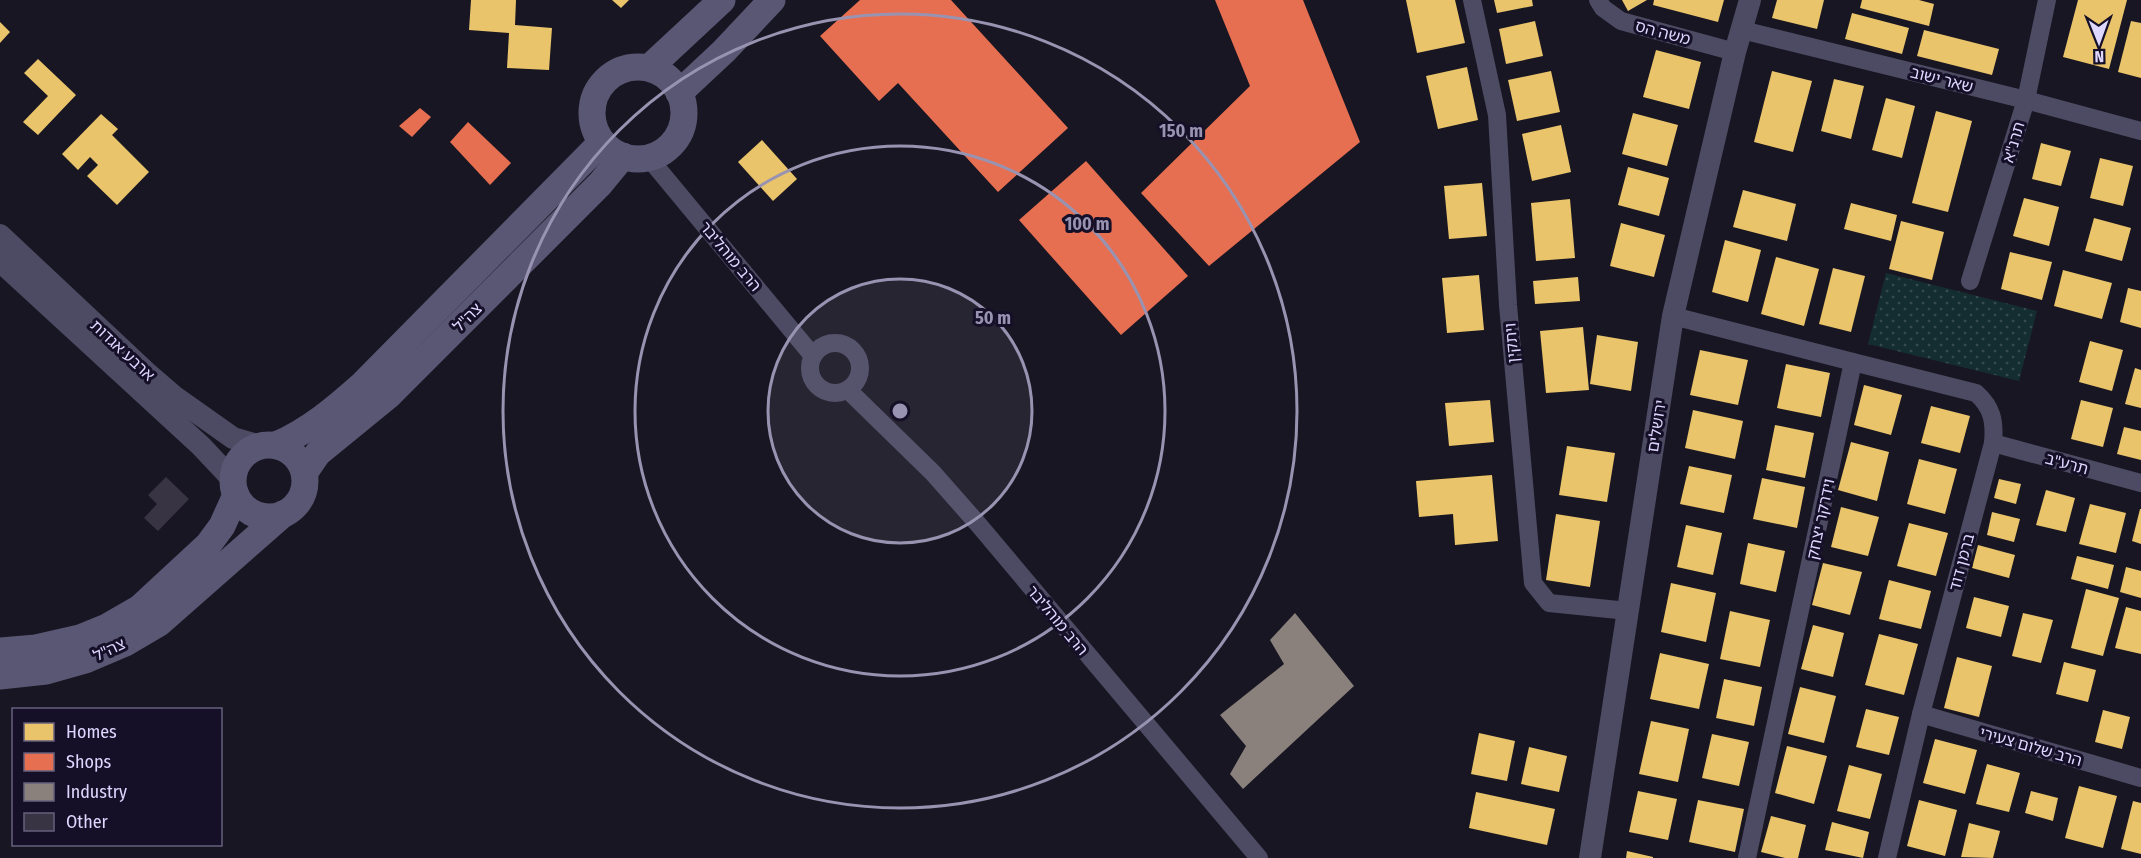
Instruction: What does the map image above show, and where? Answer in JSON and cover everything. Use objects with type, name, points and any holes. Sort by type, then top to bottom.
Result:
[{"type":"main road","points":[[649,68],[722,0]]},
{"type":"main road","points":[[680,93],[772,0]]},
{"type":"main road","points":[[638,67],[649,68],[667,77],[680,93],[683,120],[680,133],[666,148],[624,152],[593,122],[594,98],[599,88],[617,72],[638,67]]},
{"type":"main road","name":"צה\"ל","points":[[268,446],[296,437],[343,402],[624,152]]},
{"type":"main road","name":"צה\"ל","points":[[304,472],[318,453],[389,395],[600,184],[624,152]]},
{"type":"main road","points":[[268,446],[287,449],[296,456],[304,472],[304,490],[300,500],[283,514],[261,516],[250,511],[242,504],[235,488],[237,464],[244,454],[253,448],[268,446]]},
{"type":"main road","name":"צה\"ל","points":[[0,651],[36,648],[80,638],[107,627],[140,608],[208,545],[222,526],[235,488]]},
{"type":"main road","name":"צה\"ל","points":[[0,676],[46,671],[85,660],[125,643],[159,623],[283,514]]},
{"type":"street","name":"ויתקין","points":[[1472,0],[1497,115],[1508,305],[1533,584],[1549,603],[1628,612]]},
{"type":"street","name":"משה הס","points":[[1598,0],[1603,8],[1621,21],[1735,52]]},
{"type":"street","name":"ירושלים","points":[[1590,858],[1673,316],[1735,52],[1750,0]]},
{"type":"street","name":"תרנ\"א","points":[[1970,281],[2026,100],[2047,0]]},
{"type":"street","name":"שאר ישוב","points":[[1742,30],[2141,130]]},
{"type":"street","name":"הרב מוהליבר","points":[[624,152],[813,356]]},
{"type":"street","name":"ארבע אגדות","points":[[0,236],[146,372],[176,397],[233,438],[268,446]]},
{"type":"street","name":"ארבע אגדות","points":[[0,261],[201,446],[235,488]]},
{"type":"street","points":[[1673,316],[1853,362]]},
{"type":"street","points":[[843,344],[857,355],[860,370],[854,385],[848,390],[832,393],[817,386],[810,372],[813,356],[826,345],[843,344]]},
{"type":"street","name":"ברמן דוד","points":[[1853,362],[1976,393],[1991,411],[1994,427],[1993,443],[1921,714],[1887,858]]},
{"type":"street","name":"וידרקר יצחק","points":[[1747,858],[1853,362]]},
{"type":"street","name":"הרב מוהליבר","points":[[848,390],[933,473],[963,507],[1259,858]]},
{"type":"street","name":"תרע\"ב","points":[[1993,443],[2141,483]]},
{"type":"street","name":"הרב שלום צעירי","points":[[1921,714],[2141,778]]},
{"type":"green space","points":[[1886,273],[2037,311],[2019,381],[1868,344]]},
{"type":"building: Homes","points":[[471,0],[516,0],[515,25],[552,28],[549,70],[507,68],[509,33],[469,30]]},
{"type":"building: Homes","points":[[612,0],[629,0],[621,8]]},
{"type":"building: Homes","points":[[1406,0],[1455,0],[1465,43],[1417,53]]},
{"type":"building: Homes","points":[[1494,0],[1532,0],[1533,6],[1497,13]]},
{"type":"building: Homes","points":[[1622,0],[1647,0],[1628,11]]},
{"type":"building: Homes","points":[[1654,0],[1724,0],[1718,22],[1653,5]]},
{"type":"building: Homes","points":[[1777,0],[1824,0],[1817,29],[1772,18]]},
{"type":"building: Homes","points":[[1862,0],[1919,0],[1934,4],[1929,26],[1860,8]]},
{"type":"building: Homes","points":[[2078,0],[2127,0],[2109,69],[2063,57]]},
{"type":"building: Homes","points":[[1852,13],[1909,28],[1902,54],[1845,39]]},
{"type":"building: Homes","points":[[1535,21],[1543,56],[1506,64],[1499,29]]},
{"type":"building: Homes","points":[[2131,21],[2141,23],[2141,78],[2118,72]]},
{"type":"building: Homes","points":[[0,22],[10,32],[0,43]]},
{"type":"building: Homes","points":[[1924,30],[1999,49],[1992,75],[1917,56]]},
{"type":"building: Homes","points":[[1656,50],[1701,62],[1689,109],[1643,97]]},
{"type":"building: Homes","points":[[38,59],[76,95],[38,135],[23,122],[48,96],[24,73]]},
{"type":"building: Homes","points":[[1467,67],[1478,120],[1438,129],[1426,76]]},
{"type":"building: Homes","points":[[1551,71],[1560,112],[1517,121],[1508,80]]},
{"type":"building: Homes","points":[[1772,71],[1812,81],[1793,152],[1754,142]]},
{"type":"building: Homes","points":[[1834,79],[1864,86],[1851,139],[1821,131]]},
{"type":"building: Homes","points":[[1886,98],[1915,106],[1902,158],[1872,150]]},
{"type":"building: Homes","points":[[1936,111],[1972,121],[1948,212],[1912,203]]},
{"type":"building: Homes","points":[[1633,113],[1678,125],[1667,166],[1622,154]]},
{"type":"building: Homes","points":[[101,114],[118,129],[112,135],[149,172],[117,205],[87,176],[98,165],[90,157],[78,170],[62,154]]},
{"type":"building: Homes","points":[[1561,125],[1571,172],[1532,181],[1522,134]]},
{"type":"building: Homes","points":[[762,140],[797,179],[773,201],[738,162]]},
{"type":"building: Homes","points":[[2041,143],[2071,151],[2061,186],[2032,179]]},
{"type":"building: Homes","points":[[2100,158],[2133,166],[2123,206],[2090,198]]},
{"type":"building: Homes","points":[[1628,167],[1669,178],[1659,216],[1618,205]]},
{"type":"building: Homes","points":[[1482,183],[1487,236],[1449,239],[1444,186]]},
{"type":"building: Homes","points":[[1743,190],[1796,204],[1787,241],[1733,227]]},
{"type":"building: Homes","points":[[2024,198],[2059,207],[2049,246],[2013,236]]},
{"type":"building: Homes","points":[[1570,199],[1575,258],[1536,261],[1531,203]]},
{"type":"building: Homes","points":[[1851,203],[1897,215],[1891,241],[1844,229]]},
{"type":"building: Homes","points":[[2094,218],[2131,228],[2122,261],[2085,251]]},
{"type":"building: Homes","points":[[1901,221],[1944,232],[1932,280],[1889,269]]},
{"type":"building: Homes","points":[[1621,223],[1665,235],[1654,277],[1610,266]]},
{"type":"building: Homes","points":[[1725,240],[1761,250],[1748,302],[1712,292]]},
{"type":"building: Homes","points":[[2010,252],[2052,262],[2042,300],[2001,289]]},
{"type":"building: Homes","points":[[1776,257],[1819,269],[1804,326],[1761,314]]},
{"type":"building: Homes","points":[[1833,268],[1865,276],[1851,332],[1819,324]]},
{"type":"building: Homes","points":[[2063,270],[2112,283],[2102,319],[2054,306]]},
{"type":"building: Homes","points":[[1479,275],[1484,330],[1447,333],[1442,278]]},
{"type":"building: Homes","points":[[1578,277],[1580,301],[1535,304],[1533,281]]},
{"type":"building: Homes","points":[[2128,288],[2141,291],[2141,328],[2120,322]]},
{"type":"building: Homes","points":[[1583,327],[1589,390],[1546,393],[1540,331]]},
{"type":"building: Homes","points":[[1597,335],[1638,342],[1631,391],[1590,384]]},
{"type":"building: Homes","points":[[2090,341],[2123,350],[2112,391],[2079,382]]},
{"type":"building: Homes","points":[[1700,350],[1748,360],[1738,405],[1690,395]]},
{"type":"building: Homes","points":[[1786,364],[1830,373],[1821,417],[1777,408]]},
{"type":"building: Homes","points":[[2135,368],[2141,370],[2141,408],[2125,404]]},
{"type":"building: Homes","points":[[1864,385],[1902,395],[1891,435],[1854,425]]},
{"type":"building: Homes","points":[[1490,400],[1494,442],[1449,446],[1445,403]]},
{"type":"building: Homes","points":[[2081,400],[2113,408],[2103,447],[2071,439]]},
{"type":"building: Homes","points":[[1931,406],[1970,416],[1960,453],[1921,443]]},
{"type":"building: Homes","points":[[1693,410],[1743,421],[1735,459],[1685,448]]},
{"type":"building: Homes","points":[[1775,425],[1814,433],[1805,478],[1766,470]]},
{"type":"building: Homes","points":[[2124,427],[2141,431],[2141,460],[2117,454]]},
{"type":"building: Homes","points":[[1851,442],[1889,452],[1877,501],[1838,490]]},
{"type":"building: Homes","points":[[1567,446],[1615,453],[1607,502],[1559,495]]},
{"type":"building: Homes","points":[[1919,459],[1957,469],[1945,514],[1907,504]]},
{"type":"building: Homes","points":[[1689,466],[1732,475],[1724,513],[1680,504]]},
{"type":"building: Homes","points":[[1492,475],[1498,541],[1455,545],[1453,514],[1419,517],[1416,481]]},
{"type":"building: Homes","points":[[1762,478],[1805,487],[1797,528],[1753,519]]},
{"type":"building: Homes","points":[[1999,479],[2021,484],[2016,504],[1994,498]]},
{"type":"building: Homes","points":[[2046,490],[2075,498],[2066,532],[2036,525]]},
{"type":"building: Homes","points":[[2090,504],[2126,513],[2116,553],[2079,544]]},
{"type":"building: Homes","points":[[1841,507],[1879,517],[1868,556],[1831,547]]},
{"type":"building: Homes","points":[[2141,509],[2141,544],[2132,541]]},
{"type":"building: Homes","points":[[1992,512],[2020,519],[2014,542],[1987,535]]},
{"type":"building: Homes","points":[[1556,514],[1600,521],[1590,587],[1546,580]]},
{"type":"building: Homes","points":[[1909,523],[1948,533],[1936,576],[1897,566]]},
{"type":"building: Homes","points":[[1686,525],[1722,533],[1713,575],[1677,567]]},
{"type":"building: Homes","points":[[1748,543],[1785,551],[1776,592],[1740,584]]},
{"type":"building: Homes","points":[[1978,545],[2015,555],[2009,578],[1972,568]]},
{"type":"building: Homes","points":[[2077,556],[2114,565],[2108,589],[2071,579]]},
{"type":"building: Homes","points":[[1823,563],[1862,572],[1850,615],[1812,605]]},
{"type":"building: Homes","points":[[2126,567],[2141,571],[2141,598],[2120,592]]},
{"type":"building: Homes","points":[[1889,580],[1931,591],[1921,629],[1879,619]]},
{"type":"building: Homes","points":[[1671,583],[1716,593],[1706,642],[1661,632]]},
{"type":"building: Homes","points":[[2086,589],[2119,598],[2103,656],[2071,648]]},
{"type":"building: Homes","points":[[1974,597],[2009,606],[2001,637],[1966,628]]},
{"type":"building: Homes","points":[[2126,607],[2141,611],[2141,654],[2115,648]]},
{"type":"building: Homes","points":[[1730,611],[1770,620],[1760,667],[1720,659]]},
{"type":"building: Homes","points":[[2023,613],[2053,620],[2041,663],[2012,656]]},
{"type":"building: Homes","points":[[1813,625],[1844,633],[1833,677],[1801,669]]},
{"type":"building: Homes","points":[[1879,634],[1918,644],[1904,695],[1865,685]]},
{"type":"building: Homes","points":[[1660,653],[1709,664],[1699,709],[1650,699]]},
{"type":"building: Homes","points":[[1957,657],[1992,666],[1979,717],[1944,708]]},
{"type":"building: Homes","points":[[2064,662],[2096,670],[2088,702],[2056,694]]},
{"type":"building: Homes","points":[[1724,679],[1762,687],[1754,726],[1716,718]]},
{"type":"building: Homes","points":[[1800,687],[1836,696],[1824,743],[1788,734]]},
{"type":"building: Homes","points":[[1866,709],[1899,717],[1889,755],[1856,747]]},
{"type":"building: Homes","points":[[2103,710],[2130,717],[2122,749],[2095,742]]},
{"type":"building: Homes","points":[[1651,721],[1689,729],[1678,782],[1639,774]]},
{"type":"building: Homes","points":[[1479,733],[1515,741],[1507,781],[1471,774]]},
{"type":"building: Homes","points":[[1712,734],[1749,742],[1739,786],[1702,778]]},
{"type":"building: Homes","points":[[1935,739],[1977,750],[1965,794],[1923,783]]},
{"type":"building: Homes","points":[[1787,746],[1827,756],[1814,804],[1775,793]]},
{"type":"building: Homes","points":[[1529,747],[1567,756],[1559,792],[1521,784]]},
{"type":"building: Homes","points":[[1987,764],[2020,773],[2009,812],[1976,804]]},
{"type":"building: Homes","points":[[1849,765],[1882,774],[1870,819],[1837,811]]},
{"type":"building: Homes","points":[[2079,786],[2117,796],[2103,848],[2065,838]]},
{"type":"building: Homes","points":[[1638,791],[1677,799],[1668,840],[1629,832]]},
{"type":"building: Homes","points":[[2031,791],[2058,798],[2053,821],[2025,813]]},
{"type":"building: Homes","points":[[1476,792],[1555,809],[1547,845],[1469,828]]},
{"type":"building: Homes","points":[[1698,800],[1744,809],[1735,852],[1689,842]]},
{"type":"building: Homes","points":[[1919,800],[1957,810],[1945,856],[1907,846]]},
{"type":"building: Homes","points":[[2133,801],[2141,803],[2141,854],[2121,849]]},
{"type":"building: Homes","points":[[1771,816],[1806,825],[1798,858],[1785,858],[1761,852]]},
{"type":"building: Homes","points":[[1832,822],[1869,832],[1863,858],[1825,850]]},
{"type":"building: Homes","points":[[1969,823],[2000,831],[1993,858],[1961,857]]},
{"type":"building: Homes","points":[[1627,851],[1653,857],[1653,858],[1626,858]]},
{"type":"building: Shops","points":[[860,0],[951,0],[1068,128],[998,192],[898,83],[879,101],[820,36]]},
{"type":"building: Shops","points":[[1215,0],[1303,0],[1360,142],[1209,266],[1141,193],[1250,86]]},
{"type":"building: Shops","points":[[420,108],[431,117],[412,137],[399,126]]},
{"type":"building: Shops","points":[[468,122],[511,163],[490,185],[450,142]]},
{"type":"building: Shops","points":[[1086,161],[1188,276],[1121,335],[1019,220]]},
{"type":"building: Industry","points":[[1295,613],[1354,686],[1243,789],[1230,774],[1246,746],[1220,715],[1284,664],[1270,640]]},
{"type":"building: Other","points":[[166,477],[189,499],[158,531],[144,518],[157,504],[148,495]]}]
